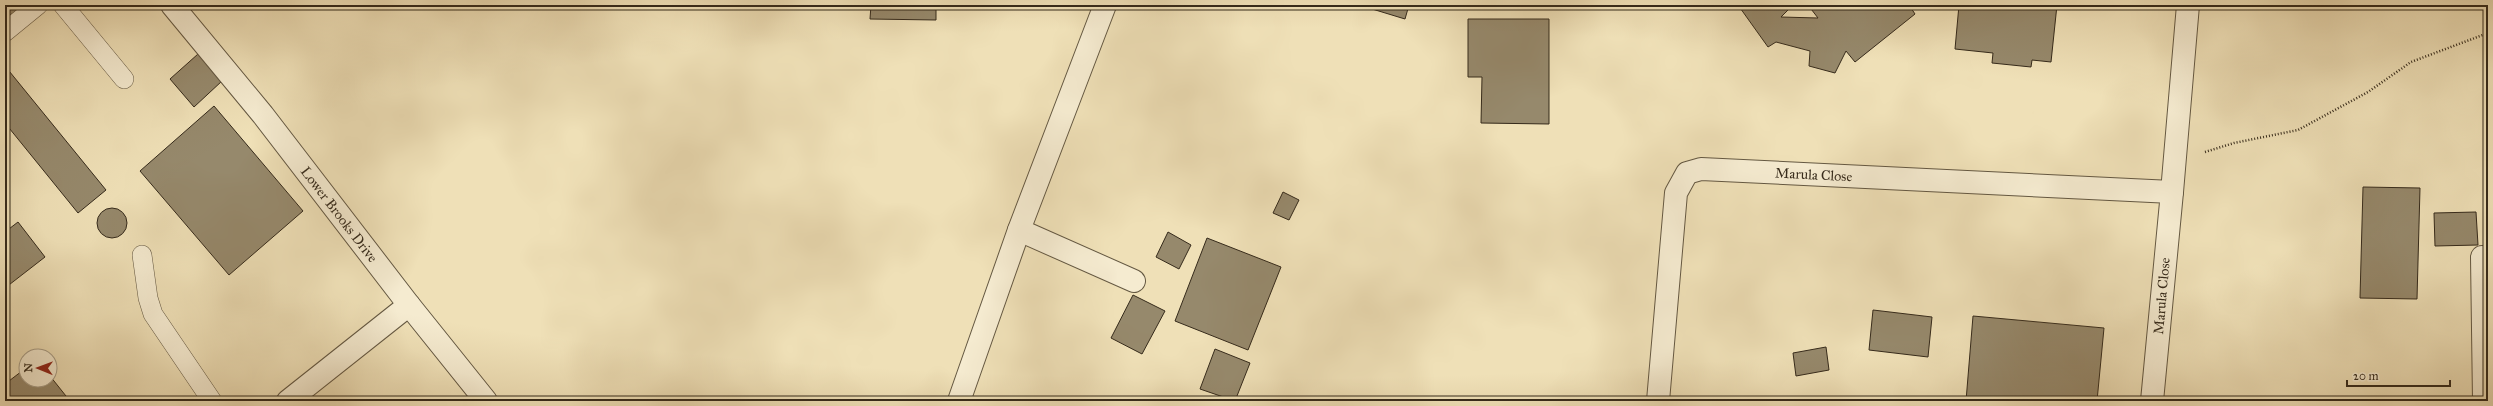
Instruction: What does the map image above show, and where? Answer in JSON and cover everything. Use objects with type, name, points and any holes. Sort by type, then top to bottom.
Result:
[{"type":"street","name":"Lower Brooks Drive","points":[[172,5],[263,115],[409,305],[486,401]]},
{"type":"street","points":[[959,401],[1019,230],[1105,5]]},
{"type":"street","name":"Marula Close","points":[[2152,401],[2188,5]]},
{"type":"street","name":"Marula Close","points":[[1658,401],[1676,193],[1687,173],[1701,168],[2172,192]]},
{"type":"street","points":[[1019,230],[1134,281]]},
{"type":"street","points":[[2482,257],[2484,401]]},
{"type":"street","points":[[288,401],[409,305]]},
{"type":"lane","points":[[5,32],[38,5]]},
{"type":"lane","points":[[63,5],[124,79]]},
{"type":"lane","points":[[142,255],[148,298],[153,314],[212,401]]},
{"type":"path","points":[[2175,161],[2234,143],[2298,130],[2368,92],[2411,62],[2488,33]]},
{"type":"building","points":[[5,5],[24,5],[5,19]]},
{"type":"building","points":[[871,5],[936,5],[936,20],[870,19]]},
{"type":"building","points":[[1359,5],[1409,5],[1405,19]]},
{"type":"building","points":[[1738,5],[1793,5],[1781,17],[1818,18],[1808,5],[1909,5],[1915,14],[1855,62],[1846,51],[1835,73],[1809,66],[1810,51],[1776,42],[1768,47]]},
{"type":"building","points":[[1959,5],[2057,5],[2051,62],[2032,60],[2031,67],[1992,63],[1993,53],[1955,49]]},
{"type":"building","points":[[1468,19],[1549,19],[1549,124],[1481,123],[1482,77],[1468,77]]},
{"type":"building","points":[[198,54],[222,81],[194,107],[170,79]]},
{"type":"building","points":[[5,66],[106,190],[78,213],[5,123]]},
{"type":"building","points":[[214,106],[303,211],[229,275],[140,171]]},
{"type":"building","points":[[2363,187],[2420,188],[2417,299],[2360,298]]},
{"type":"building","points":[[1283,192],[1299,200],[1289,220],[1273,213]]},
{"type":"building","points":[[112,208],[123,212],[127,223],[123,234],[112,238],[101,234],[97,223],[101,212]]},
{"type":"building","points":[[2476,212],[2478,245],[2435,246],[2434,213]]},
{"type":"building","points":[[18,222],[45,257],[5,288],[5,232]]},
{"type":"building","points":[[1168,232],[1191,245],[1179,269],[1156,257]]},
{"type":"building","points":[[1207,238],[1281,267],[1248,350],[1175,321]]},
{"type":"building","points":[[1133,295],[1165,311],[1142,354],[1111,338]]},
{"type":"building","points":[[1873,310],[1932,317],[1928,357],[1869,350]]},
{"type":"building","points":[[1973,316],[2104,328],[2097,401],[1966,401]]},
{"type":"building","points":[[1826,347],[1829,370],[1796,376],[1793,353]]},
{"type":"building","points":[[1215,349],[1250,363],[1235,401],[1200,389]]},
{"type":"building","points":[[18,374],[18,388],[58,388],[58,386],[70,401],[5,401],[5,384]]}]
